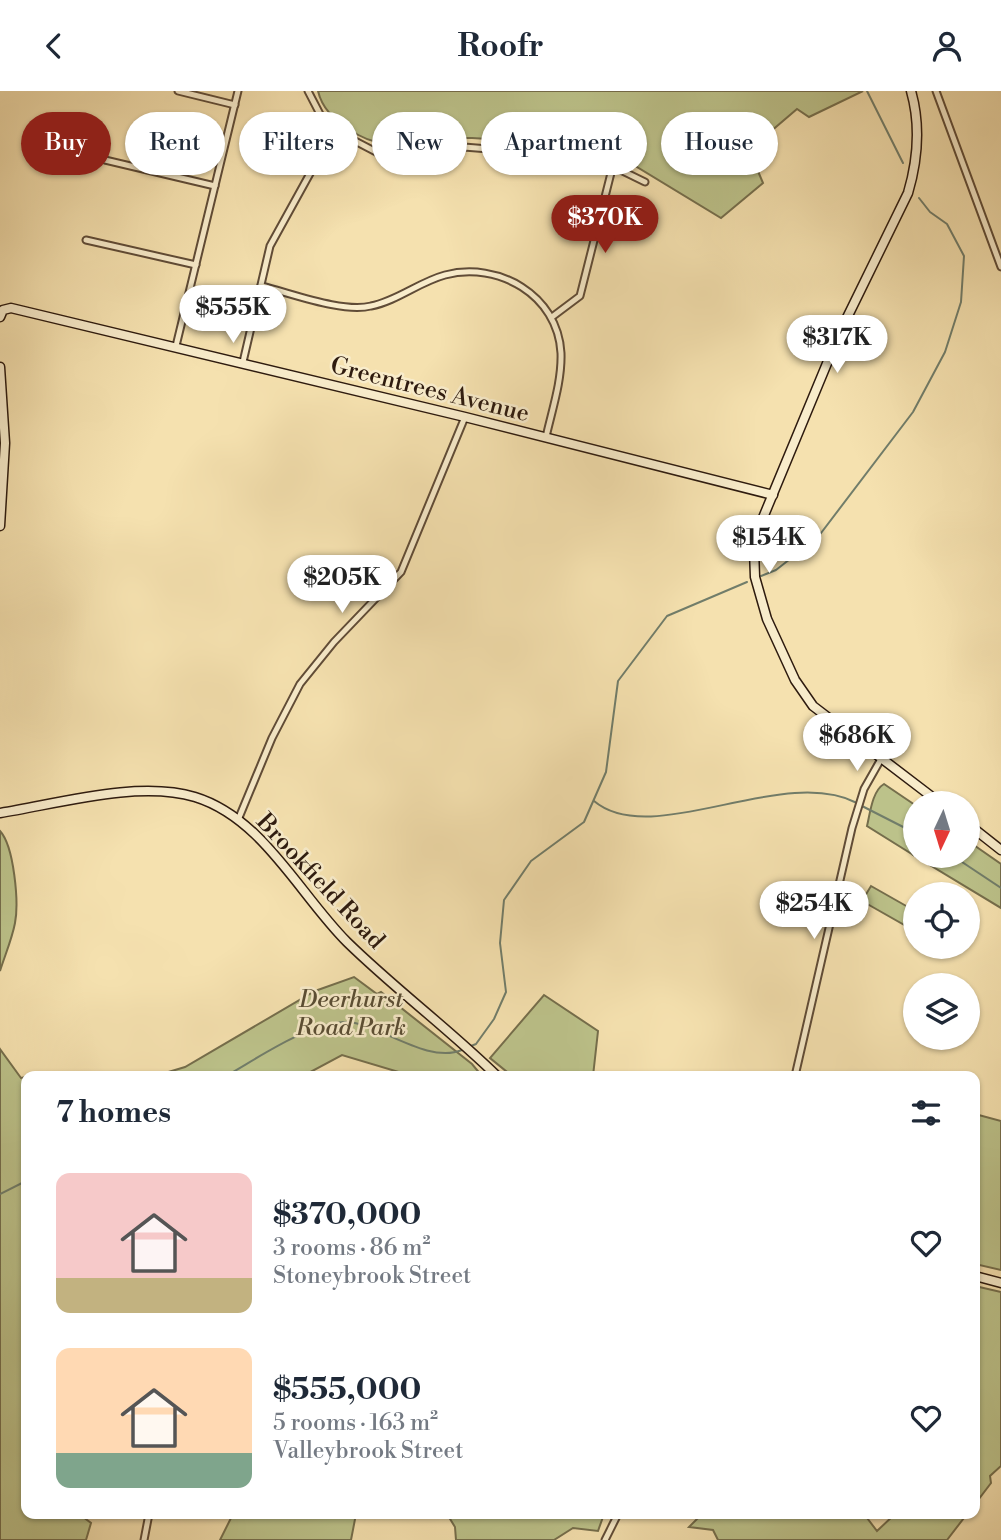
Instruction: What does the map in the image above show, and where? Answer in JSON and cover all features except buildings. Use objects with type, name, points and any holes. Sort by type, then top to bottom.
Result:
[{"type":"main road","points":[[911,91],[918,136],[914,173],[908,193],[840,332],[758,531],[754,557],[759,596],[795,680],[807,698],[820,714],[924,791]]},
{"type":"main road","name":"Greentrees Avenue","points":[[1,310],[10,308],[243,362],[773,495]]},
{"type":"main road","points":[[0,367],[5,443],[0,526]]},
{"type":"main road","name":"Brookfield Road","points":[[0,813],[130,792],[162,792],[195,797],[238,820],[264,845],[345,940],[492,1071]]},
{"type":"main road","points":[[980,833],[1001,850]]},
{"type":"main road","points":[[980,1277],[1001,1283]]},
{"type":"street","points":[[178,91],[235,105]]},
{"type":"street","points":[[176,347],[238,91]]},
{"type":"street","points":[[308,91],[319,112]]},
{"type":"street","points":[[936,91],[1001,267]]},
{"type":"street","points":[[358,143],[378,153],[406,154],[464,147],[481,148]]},
{"type":"street","points":[[111,161],[215,186]]},
{"type":"street","points":[[243,362],[270,246],[309,175]]},
{"type":"street","points":[[552,317],[580,296],[610,175]]},
{"type":"street","points":[[632,175],[645,182]]},
{"type":"street","points":[[86,240],[196,265]]},
{"type":"street","points":[[261,286],[352,308],[372,306],[444,275],[469,271],[498,274],[518,284],[552,317],[561,351],[560,374],[546,437]]},
{"type":"street","points":[[238,820],[272,738],[300,684],[334,642],[401,572],[465,417]]},
{"type":"street","points":[[796,1071],[860,801],[881,759]]},
{"type":"street","points":[[144,1540],[148,1519]]},
{"type":"street","points":[[605,1540],[616,1519]]},
{"type":"green space","points":[[318,91],[863,91],[809,117],[797,109],[778,125],[778,112],[661,112],[661,175],[760,175],[763,183],[721,218],[647,173],[647,112],[481,112],[481,139],[467,138],[467,112],[372,112],[372,141],[358,135],[358,112],[329,112]]},
{"type":"green space","points":[[884,784],[903,797],[903,848],[867,826],[874,797]]},
{"type":"green space","points":[[0,831],[12,861],[16,914],[14,929],[0,971]]},
{"type":"green space","points":[[980,849],[1001,864],[1001,908],[980,895],[980,882],[958,882],[935,868],[980,868]]},
{"type":"green space","points":[[871,886],[903,904],[903,924],[862,901]]},
{"type":"green space","name":"Deerhurst Road Park","points":[[354,977],[377,994],[381,992],[478,1071],[395,1071],[342,1055],[312,1071],[172,1071],[185,1067],[315,991]]},
{"type":"green space","points":[[544,995],[598,1031],[594,1071],[506,1071],[490,1058]]},
{"type":"green space","points":[[0,1049],[21,1078],[21,1519],[86,1519],[91,1523],[86,1540],[0,1540]]},
{"type":"green space","points":[[980,1115],[1001,1121],[1001,1270],[980,1265]]},
{"type":"green space","points":[[980,1287],[1001,1292],[1001,1466],[990,1476],[991,1483],[980,1497]]},
{"type":"green space","points":[[230,1519],[355,1519],[351,1540],[220,1540]]},
{"type":"green space","points":[[450,1519],[602,1519],[598,1531],[573,1528],[554,1540],[456,1540],[455,1527]]},
{"type":"green space","points":[[697,1519],[868,1519],[877,1531],[890,1519],[963,1519],[947,1540],[718,1540],[713,1530],[689,1527]]},
{"type":"waterway","points":[[867,91],[903,163]]},
{"type":"waterway","points":[[761,576],[776,570],[818,537],[913,412],[945,352],[961,302],[964,256],[947,224],[930,212],[919,198]]},
{"type":"waterway","points":[[471,1046],[476,1044],[494,1019],[506,992],[500,943],[504,900],[531,861],[584,822],[606,772],[618,681],[667,616],[747,582]]},
{"type":"waterway","points":[[594,801],[619,814],[649,816],[683,813],[793,793],[827,794],[857,803]]},
{"type":"waterway","points":[[862,806],[903,827]]},
{"type":"waterway","points":[[971,868],[1001,888]]},
{"type":"waterway","points":[[235,1071],[299,1035],[344,1022],[356,1023],[432,1052],[462,1050]]},
{"type":"waterway","points":[[0,1194],[21,1184]]}]
